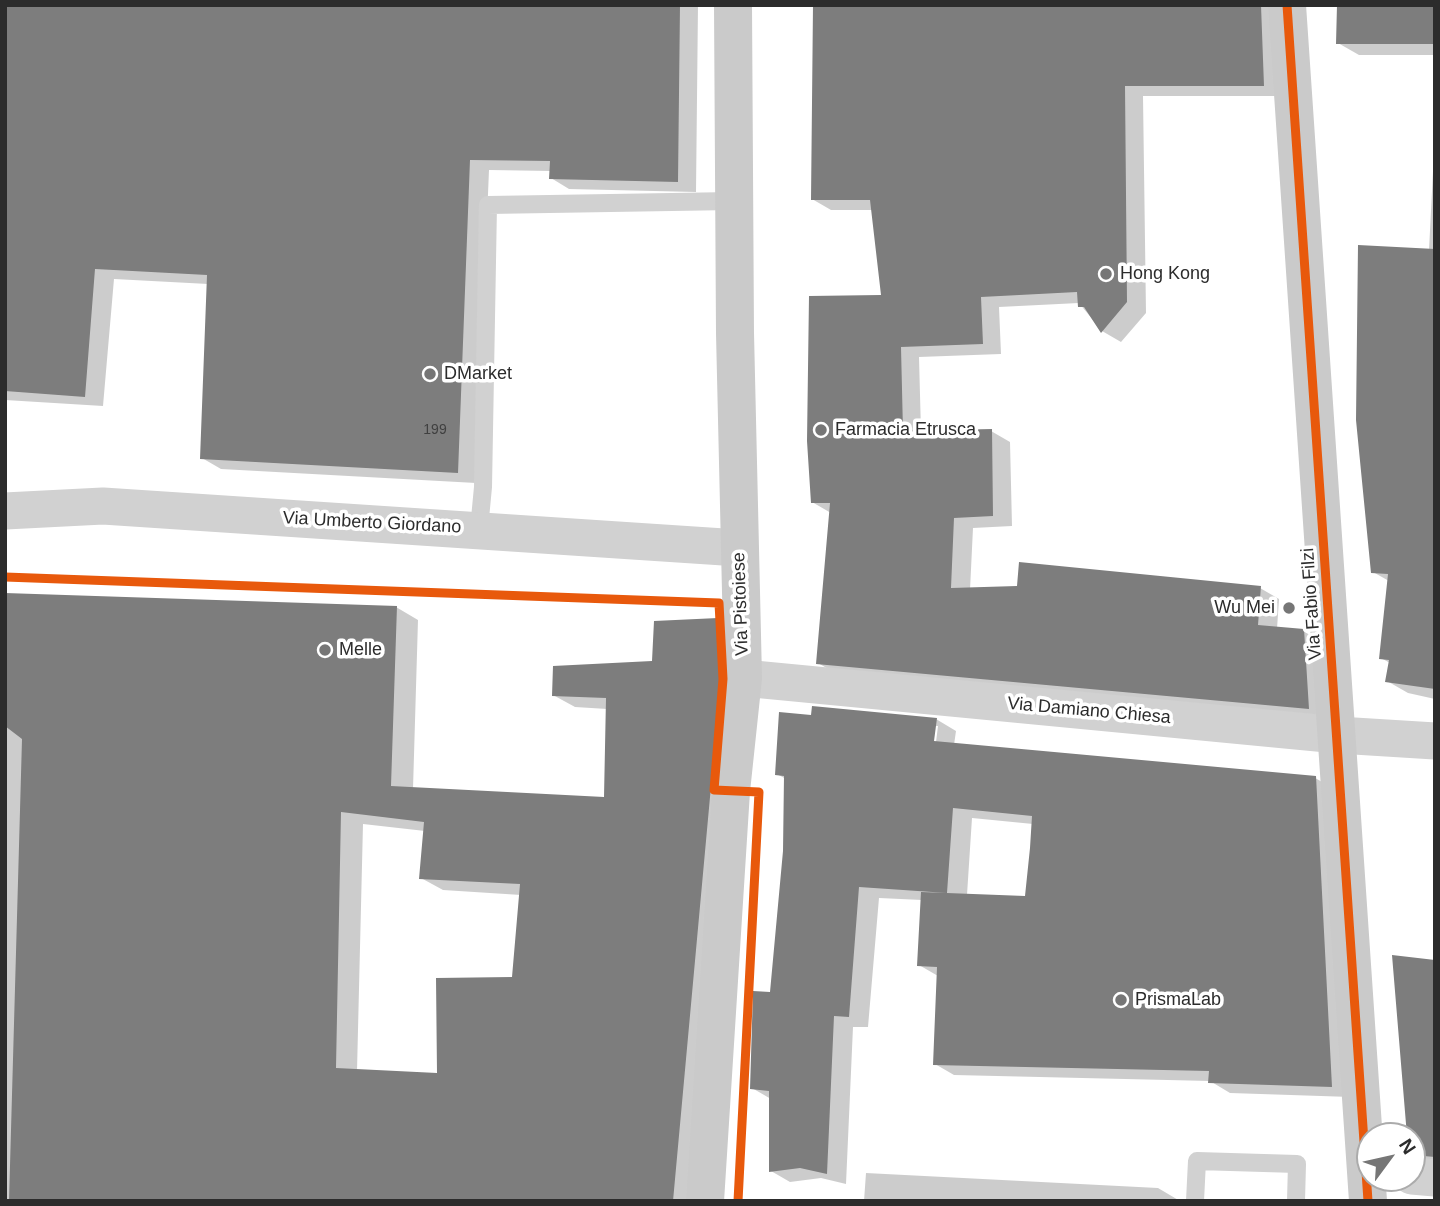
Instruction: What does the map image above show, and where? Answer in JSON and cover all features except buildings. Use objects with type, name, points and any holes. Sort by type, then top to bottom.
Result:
[{"type":"street","name":"Via Pistoiese","points":[[705,1201],[731,791],[743,678],[733,201],[733,5]]},
{"type":"street","name":"Via Fabio Filzi","points":[[1287,5],[1364,1122]]},
{"type":"street","name":"Via Umberto Giordano","points":[[5,511],[103,506],[739,548]]},
{"type":"street","name":"Via Damiano Chiesa","points":[[743,678],[1338,735],[1435,741]]},
{"type":"lane","points":[[479,529],[483,487],[488,205],[733,201]]},
{"type":"lane","points":[[1195,1201],[1197,1161],[1297,1164],[1296,1201]]},
{"type":"cycle path","points":[[1287,5],[1368,1201]]},
{"type":"cycle path","points":[[5,577],[719,603],[723,679],[714,790],[759,792],[738,1201]]},
{"type":"place","name":"Hong Kong","points":[[1106,274]]},
{"type":"place","name":"DMarket","points":[[430,374]]},
{"type":"place","name":"Farmacia Etrusca","points":[[821,430]]},
{"type":"place","name":"Wu Mei","points":[[1289,608]]},
{"type":"place","name":"Melle","points":[[325,650]]},
{"type":"place","name":"PrismaLab","points":[[1121,1000]]}]
